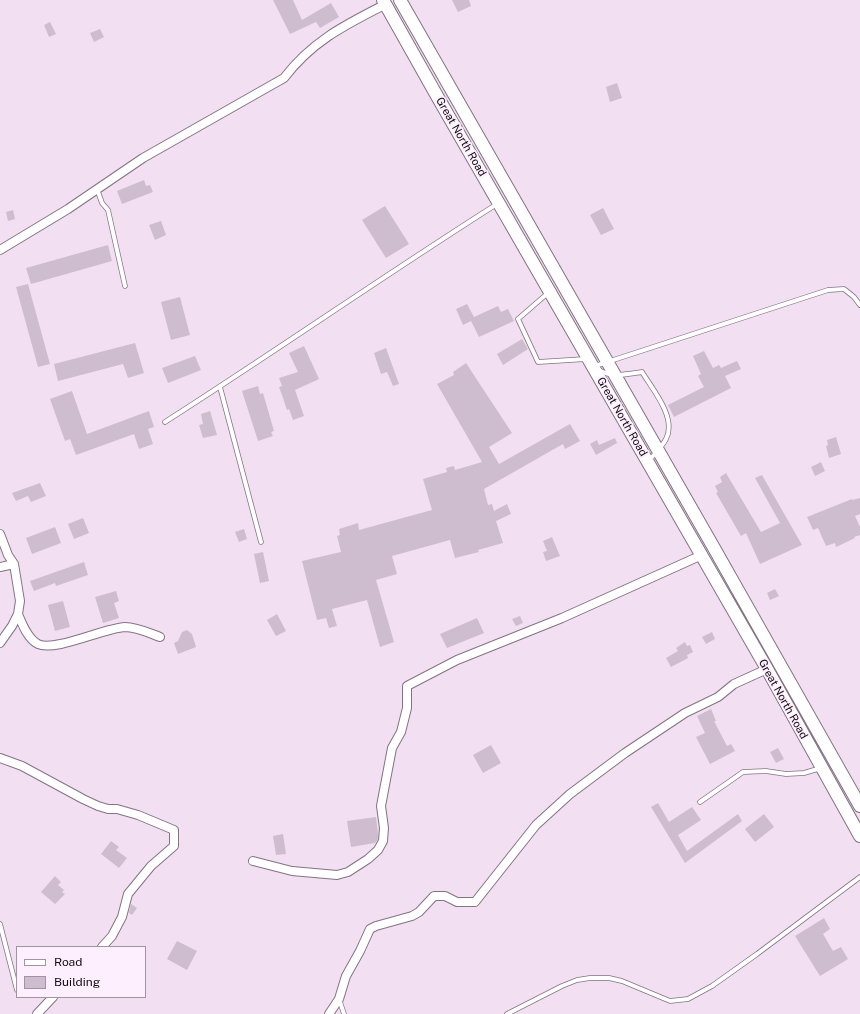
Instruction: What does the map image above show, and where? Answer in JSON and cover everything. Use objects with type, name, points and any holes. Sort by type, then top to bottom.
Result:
[{"type":"main road","name":"Great North Road","points":[[400,0],[658,449],[860,806]]},
{"type":"main road","name":"Great North Road","points":[[384,2],[702,555],[860,836]]},
{"type":"street","points":[[0,250],[68,209],[143,158],[284,78],[294,63],[316,43],[384,2]]},
{"type":"street","points":[[0,534],[8,555],[14,564],[20,601],[18,614],[12,626],[0,643]]},
{"type":"street","points":[[253,861],[292,871],[337,875],[348,872],[368,859],[378,850],[383,841],[384,828],[381,806],[392,748],[401,732],[408,708],[407,686],[457,660],[562,618],[702,555]]},
{"type":"street","points":[[0,567],[14,564]]},
{"type":"street","points":[[18,614],[24,628],[30,636],[37,644],[45,646],[85,637],[115,628],[126,627],[160,637]]},
{"type":"street","points":[[330,1014],[339,999],[346,976],[370,929],[412,916],[419,912],[434,896],[445,896],[457,902],[475,902],[536,824],[570,794],[625,753],[685,713],[718,696],[734,684],[767,669]]},
{"type":"street","points":[[0,758],[22,766],[98,806],[108,809],[117,809],[138,815],[174,830],[174,846],[151,866],[128,894],[122,917],[112,936],[103,946]]},
{"type":"street","points":[[37,1014],[52,998]]},
{"type":"lane","points":[[97,189],[102,203],[108,210],[125,286]]},
{"type":"lane","points":[[165,422],[220,387],[432,245],[499,203]]},
{"type":"lane","points":[[550,291],[518,319],[538,362],[607,362],[828,290],[844,289],[854,297],[860,306]]},
{"type":"lane","points":[[591,363],[605,374],[615,375],[642,372],[661,402],[667,414],[670,430],[666,440],[648,461]]},
{"type":"lane","points":[[220,387],[261,542]]},
{"type":"lane","points":[[700,802],[743,772],[766,771],[786,774],[804,774],[822,768]]},
{"type":"lane","points":[[507,1014],[562,986],[577,980],[590,978],[609,978],[622,981],[670,1001],[688,999],[712,986],[860,877]]},
{"type":"lane","points":[[0,924],[16,986]]},
{"type":"lane","points":[[339,999],[344,1014]]},
{"type":"building","points":[[273,0],[293,0],[302,20],[331,3],[339,17],[320,28],[316,22],[290,34]]},
{"type":"building","points":[[452,0],[469,0],[471,6],[458,12]]},
{"type":"building","points":[[50,22],[56,34],[49,37],[44,25]]},
{"type":"building","points":[[100,29],[104,37],[94,42],[90,33]]},
{"type":"building","points":[[617,83],[622,98],[610,102],[606,87]]},
{"type":"building","points":[[144,180],[146,186],[150,185],[153,192],[122,204],[117,191]]},
{"type":"building","points":[[385,206],[409,244],[386,258],[362,220]]},
{"type":"building","points":[[603,208],[614,229],[601,235],[590,215]]},
{"type":"building","points":[[13,210],[15,219],[8,221],[6,212]]},
{"type":"building","points":[[161,221],[166,235],[155,240],[149,225]]},
{"type":"building","points":[[108,245],[112,261],[31,284],[26,268]]},
{"type":"building","points":[[28,284],[50,364],[38,367],[16,287]]},
{"type":"building","points":[[180,297],[190,335],[171,340],[161,302]]},
{"type":"building","points":[[467,304],[474,317],[498,306],[501,312],[508,309],[514,321],[479,337],[471,321],[463,325],[456,309]]},
{"type":"building","points":[[522,339],[528,349],[503,365],[497,354]]},
{"type":"building","points":[[135,343],[144,373],[128,378],[123,364],[58,381],[54,364]]},
{"type":"building","points":[[304,346],[319,379],[295,390],[304,416],[293,420],[289,409],[287,410],[279,387],[282,386],[279,378],[298,372],[289,353]]},
{"type":"building","points":[[386,348],[399,384],[393,386],[387,372],[381,374],[374,353]]},
{"type":"building","points":[[704,351],[713,368],[719,365],[721,368],[737,361],[741,369],[725,376],[731,388],[674,417],[668,405],[704,387],[698,376],[701,374],[693,356]]},
{"type":"building","points":[[195,356],[201,370],[168,383],[162,368]]},
{"type":"building","points":[[466,363],[512,433],[489,447],[499,464],[570,424],[580,441],[565,449],[563,444],[484,489],[488,505],[492,504],[494,511],[507,504],[511,514],[496,521],[503,543],[478,550],[479,552],[455,558],[450,540],[392,556],[397,574],[376,580],[394,642],[380,647],[367,600],[332,609],[337,626],[329,628],[326,618],[317,620],[302,561],[341,552],[337,536],[340,535],[339,529],[358,523],[359,530],[432,510],[423,479],[447,472],[446,468],[454,466],[455,470],[482,462],[437,384],[454,375],[453,372]]},
{"type":"building","points":[[258,386],[260,394],[263,393],[274,431],[271,432],[273,436],[258,441],[242,391]]},
{"type":"building","points":[[72,391],[87,434],[149,411],[154,427],[148,429],[153,444],[139,449],[134,434],[76,455],[70,439],[65,441],[50,399]]},
{"type":"building","points":[[210,411],[217,435],[203,438],[199,425],[203,424],[201,414]]},
{"type":"building","points":[[836,437],[841,454],[829,458],[826,446],[828,445],[827,440]]},
{"type":"building","points":[[615,438],[617,443],[596,455],[590,444],[597,440],[599,445]]},
{"type":"building","points":[[821,462],[825,471],[815,476],[811,467]]},
{"type":"building","points":[[726,473],[761,532],[780,523],[755,478],[762,475],[802,545],[760,564],[746,533],[741,536],[716,493],[718,492],[715,486],[722,482],[720,477]]},
{"type":"building","points":[[40,483],[46,496],[31,502],[28,496],[16,501],[12,493]]},
{"type":"building","points":[[860,498],[860,514],[855,516],[860,527],[860,535],[836,547],[835,543],[826,546],[818,528],[813,530],[807,517],[852,499]]},
{"type":"building","points":[[83,518],[89,533],[74,539],[68,524]]},
{"type":"building","points":[[55,527],[61,543],[32,554],[26,538]]},
{"type":"building","points":[[244,529],[247,539],[239,542],[235,532]]},
{"type":"building","points":[[552,537],[560,556],[546,561],[543,552],[547,551],[543,541]]},
{"type":"building","points":[[263,552],[269,581],[260,583],[254,554]]},
{"type":"building","points":[[84,562],[88,575],[56,586],[55,583],[34,591],[30,581]]},
{"type":"building","points":[[775,589],[779,596],[770,600],[767,593]]},
{"type":"building","points":[[116,591],[119,601],[114,603],[119,618],[103,623],[95,597]]},
{"type":"building","points":[[63,601],[70,627],[55,631],[48,605]]},
{"type":"building","points":[[277,614],[286,631],[276,636],[267,620]]},
{"type":"building","points":[[520,616],[523,623],[516,626],[512,619]]},
{"type":"building","points":[[477,618],[484,633],[447,648],[440,634]]},
{"type":"building","points":[[187,630],[192,634],[196,647],[178,654],[174,643],[178,641],[182,632]]},
{"type":"building","points":[[712,632],[715,639],[706,644],[702,637]]},
{"type":"building","points":[[685,642],[687,646],[690,645],[693,652],[687,655],[688,658],[671,667],[666,658],[678,651],[676,648]]},
{"type":"building","points":[[711,709],[716,721],[714,721],[727,746],[731,744],[735,751],[710,764],[696,737],[705,733],[697,716]]},
{"type":"building","points":[[491,745],[501,763],[483,773],[473,755]]},
{"type":"building","points":[[778,748],[784,759],[776,763],[770,752]]},
{"type":"building","points":[[658,803],[669,822],[692,807],[701,820],[678,835],[687,851],[738,814],[742,821],[685,863],[651,807]]},
{"type":"building","points":[[764,814],[774,827],[755,842],[745,829]]},
{"type":"building","points":[[376,817],[378,839],[375,843],[351,847],[347,821]]},
{"type":"building","points":[[283,834],[286,854],[276,855],[273,836]]},
{"type":"building","points":[[111,841],[119,847],[116,850],[127,858],[119,868],[101,854]]},
{"type":"building","points":[[55,876],[61,882],[58,885],[64,890],[62,892],[65,894],[55,904],[41,892]]},
{"type":"building","points":[[131,904],[137,908],[132,915],[129,913]]},
{"type":"building","points":[[824,918],[830,929],[823,934],[833,951],[841,947],[848,959],[820,976],[795,936]]},
{"type":"building","points":[[177,941],[197,951],[187,970],[167,959]]}]
